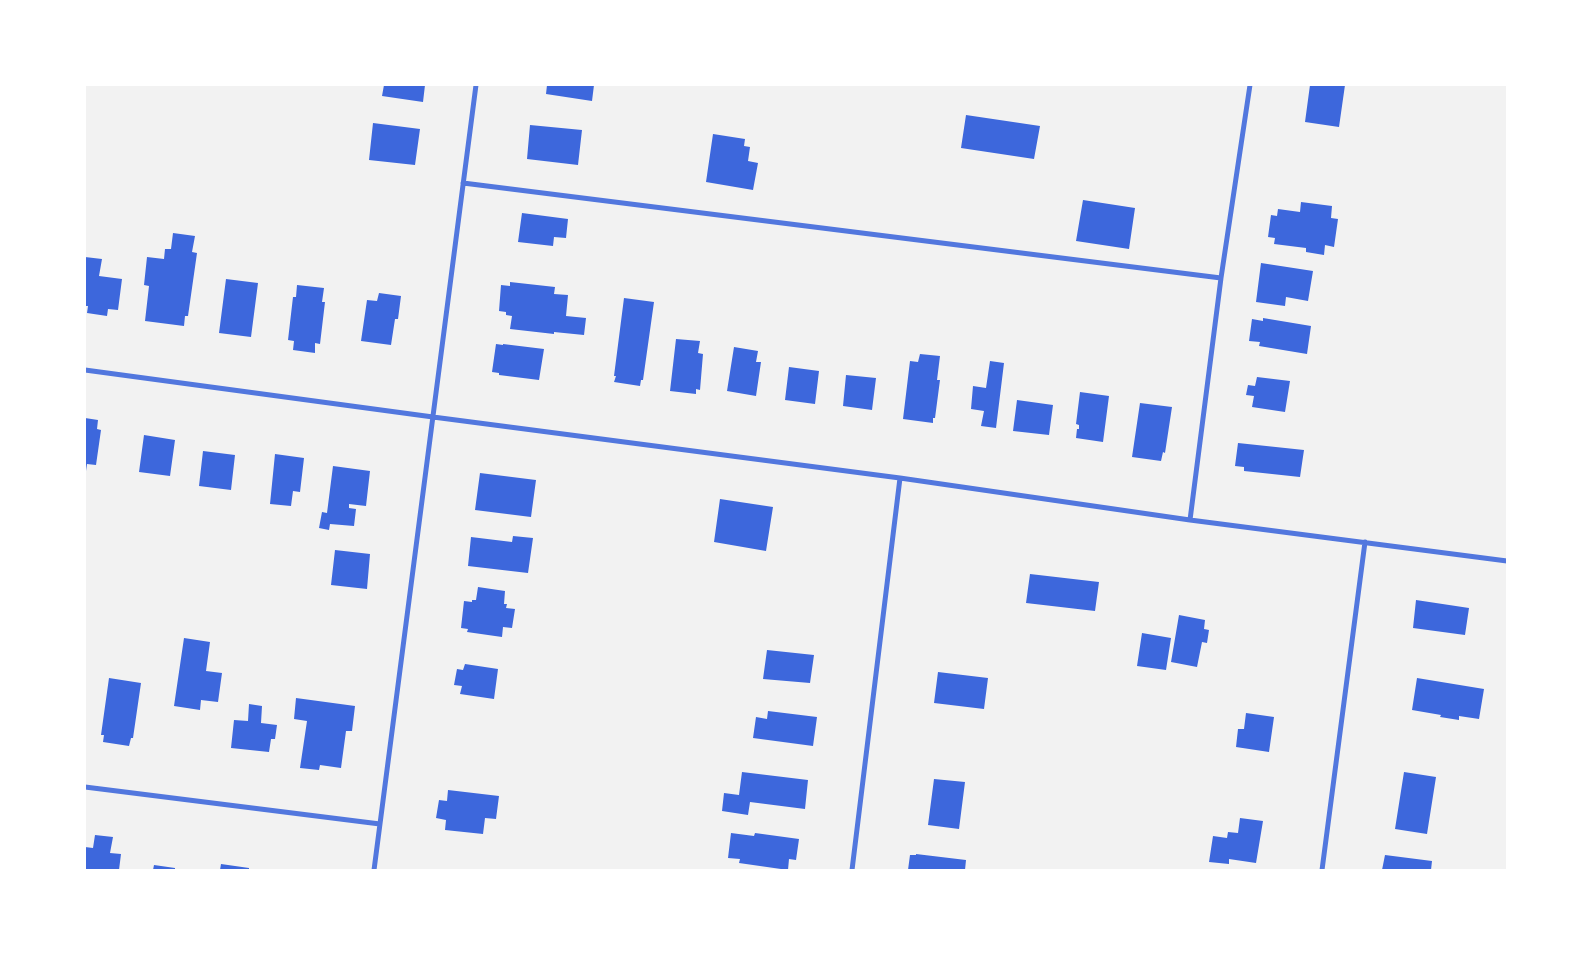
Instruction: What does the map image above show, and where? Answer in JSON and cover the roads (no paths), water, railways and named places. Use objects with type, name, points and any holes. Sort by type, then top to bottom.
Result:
[{"type":"street","points":[[374,870],[476,85]]},
{"type":"street","points":[[1190,520],[1250,85]]},
{"type":"street","points":[[463,184],[1222,278]]},
{"type":"street","points":[[85,370],[900,478],[1190,520],[1507,561]]},
{"type":"street","points":[[852,870],[900,478]]},
{"type":"street","points":[[1322,870],[1365,542]]},
{"type":"street","points":[[85,788],[380,824]]}]
